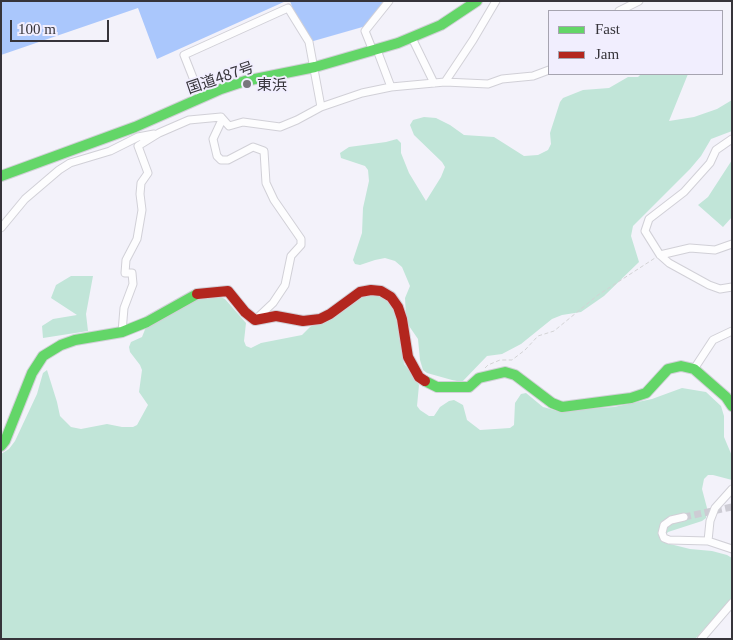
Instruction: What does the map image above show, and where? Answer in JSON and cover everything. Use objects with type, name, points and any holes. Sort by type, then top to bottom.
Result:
[{"type":"main road","name":"国道487号","points":[[1,176],[135,127],[246,80],[315,68],[412,38],[455,16],[477,1]]},
{"type":"main road","points":[[1,446],[5,441],[29,380],[44,356],[61,345],[75,340],[122,332],[147,322],[197,294],[208,292],[228,291],[245,312],[255,320],[276,316],[303,321],[320,319],[330,314],[360,292],[381,290],[391,297],[398,307],[402,319],[408,357],[412,366],[419,377],[428,384],[437,387],[469,387],[478,378],[504,372],[515,375],[541,396],[562,407],[631,398],[646,393],[668,369],[681,366],[694,370],[726,397],[732,406]]},
{"type":"street","points":[[389,1],[365,31],[391,87]]},
{"type":"street","points":[[446,82],[496,1]]},
{"type":"street","points":[[621,10],[639,1]]},
{"type":"street","points":[[201,98],[184,55],[288,8],[309,42],[321,107]]},
{"type":"street","points":[[412,38],[434,83]]},
{"type":"street","points":[[221,117],[229,126],[243,122],[280,127],[321,107],[362,93],[391,87],[446,82],[488,84],[502,79],[534,76],[548,70]]},
{"type":"street","points":[[122,332],[124,308],[133,284],[132,273],[125,273],[126,260],[137,239],[142,210],[140,183],[148,173],[138,146],[159,133],[189,120],[221,117]]},
{"type":"street","points":[[221,117],[221,122],[213,138],[217,156],[221,160],[228,160],[253,147],[264,151],[266,183],[274,200],[301,239],[301,245],[291,256],[285,285],[273,303],[255,320]]},
{"type":"street","points":[[1,228],[25,199],[70,163],[110,150],[138,137],[159,133]]},
{"type":"street","points":[[732,139],[716,150],[710,164],[684,192],[649,219],[645,231],[660,255],[669,263],[709,285],[720,289],[732,287]]},
{"type":"street","points":[[660,255],[690,248],[715,250],[732,244]]},
{"type":"street","points":[[694,370],[714,340],[732,331]]},
{"type":"street","points":[[708,540],[710,521],[715,508],[732,489]]},
{"type":"street","points":[[684,518],[670,520],[664,524],[662,533],[664,538],[670,540],[708,540],[732,549]]},
{"type":"street","points":[[701,639],[732,603]]},
{"type":"path","points":[[482,371],[488,365],[500,360],[512,360],[538,336],[554,331],[598,295],[660,255]]},
{"type":"green space","points":[[640,75],[688,75],[669,121],[694,117],[717,109],[732,100],[732,131],[711,139],[701,156],[690,169],[633,226],[631,236],[639,262],[604,296],[581,312],[562,315],[552,319],[521,344],[502,354],[487,356],[462,382],[427,373],[423,370],[420,360],[418,339],[409,326],[406,317],[405,298],[410,286],[402,267],[395,261],[385,258],[360,265],[355,264],[353,260],[362,233],[363,208],[369,181],[368,170],[365,166],[341,158],[340,153],[349,147],[397,139],[401,143],[401,153],[409,173],[426,201],[445,167],[414,135],[410,125],[413,120],[424,117],[436,118],[464,135],[494,137],[524,156],[538,155],[548,150],[551,144],[550,133],[563,98],[583,90],[609,88],[628,77],[638,77]]},
{"type":"green space","points":[[732,160],[732,217],[723,227],[698,205],[708,197]]},
{"type":"green space","points":[[71,276],[93,276],[86,314],[88,331],[43,338],[42,326],[53,319],[77,315],[51,298],[56,285]]},
{"type":"green space","points":[[372,293],[391,299],[399,328],[404,364],[419,385],[417,406],[429,416],[434,416],[440,407],[454,400],[463,405],[467,420],[480,430],[510,428],[514,425],[515,403],[521,394],[526,393],[543,407],[558,411],[614,407],[652,399],[682,388],[706,392],[721,406],[724,416],[724,437],[732,456],[732,480],[708,475],[704,479],[702,489],[707,508],[706,518],[668,532],[665,536],[665,541],[670,544],[690,549],[712,551],[732,558],[732,598],[695,639],[1,639],[1,454],[9,449],[15,441],[37,394],[43,373],[47,370],[60,416],[71,427],[81,429],[107,424],[133,427],[137,425],[148,405],[139,392],[142,370],[130,352],[131,342],[142,337],[146,327],[200,295],[216,295],[225,299],[246,323],[244,341],[246,346],[251,348],[261,343],[302,335],[310,327],[353,301]]},
{"type":"water","points":[[1,1],[286,1],[157,59],[138,8],[1,55]]},
{"type":"water","points":[[290,1],[384,1],[366,26],[310,42]]},
{"type":"tunnel","points":[[684,517],[732,507]]},
{"type":"traffic: fast","points":[[1,176],[135,127],[221,89],[245,81],[315,67],[398,43],[441,25],[477,1]]},
{"type":"traffic: fast","points":[[1,446],[5,441],[32,373],[43,356],[61,345],[75,340],[122,332],[147,322],[197,294]]},
{"type":"traffic: fast","points":[[425,381],[437,387],[469,387],[479,378],[505,372],[515,375],[552,403],[562,407],[631,398],[646,393],[668,369],[681,366],[694,369],[726,397],[732,406]]},
{"type":"traffic: jam","points":[[197,294],[228,291],[245,312],[255,320],[276,316],[303,321],[320,319],[330,314],[360,292],[381,291],[391,297],[398,307],[402,319],[408,357],[419,377],[425,381]]},
{"type":"place","name":"東浜","points":[[247,84]]}]
